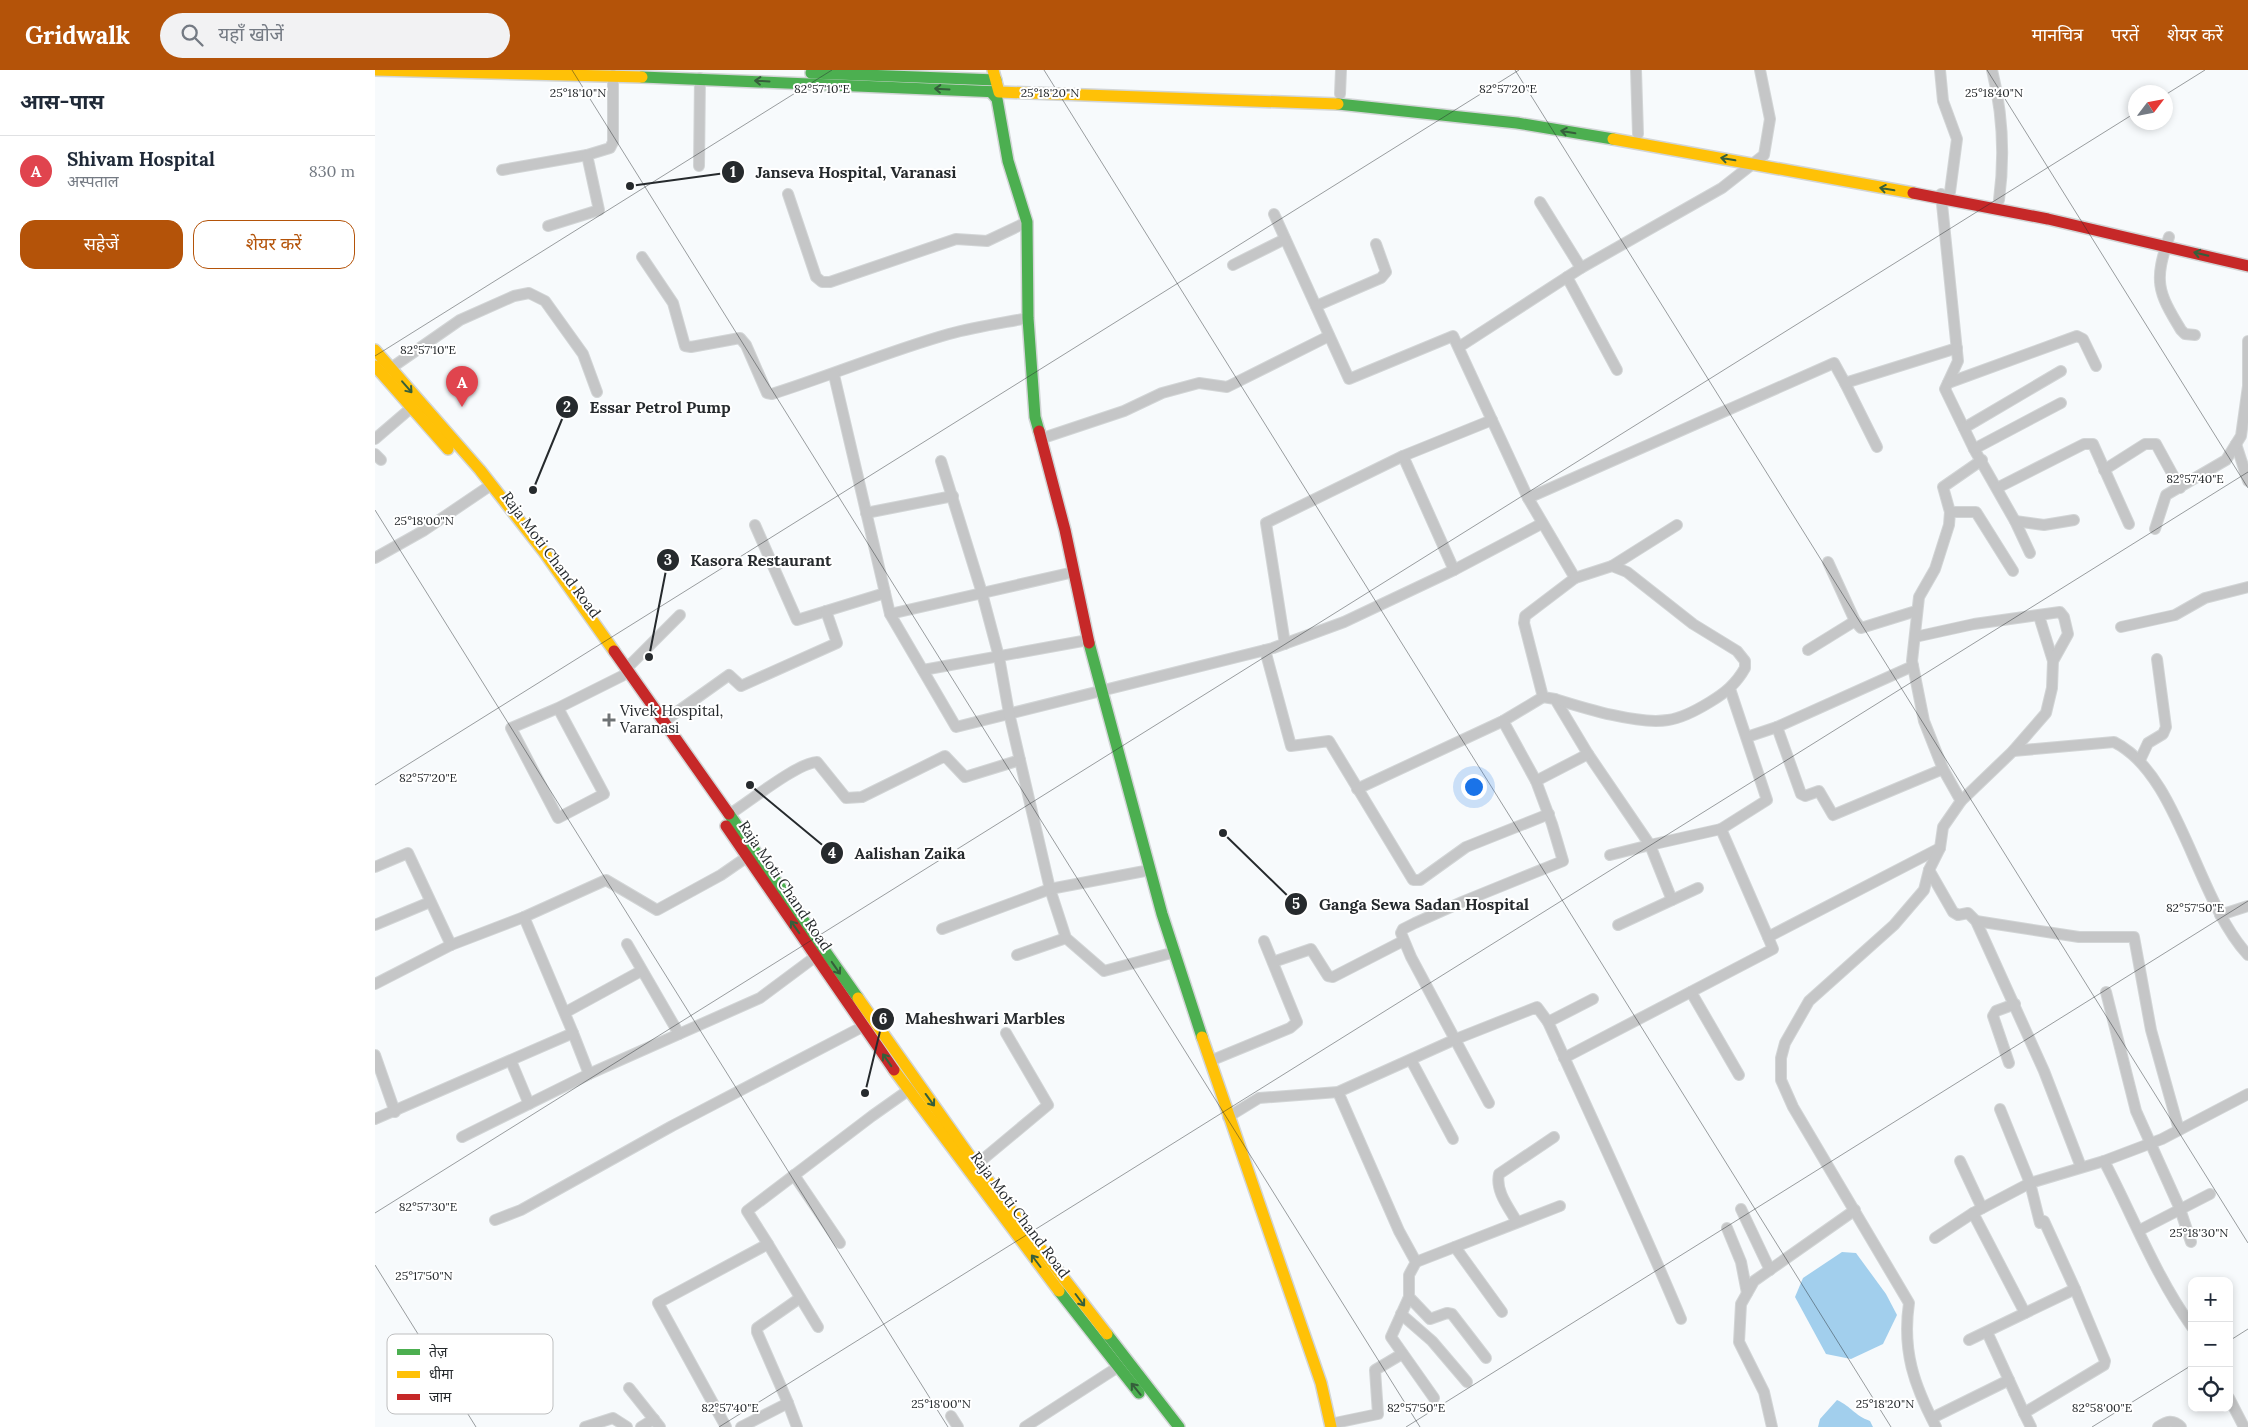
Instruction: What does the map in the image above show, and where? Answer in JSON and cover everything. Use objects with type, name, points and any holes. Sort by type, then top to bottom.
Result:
[{"type":"main road","points":[[375,70],[700,78],[996,94],[1107,94],[1404,108],[1517,123],[1754,164],[1999,200],[2168,242],[2248,266]]},
{"type":"main road","points":[[742,70],[990,75],[1340,94],[1447,104],[1764,156],[1862,179]]},
{"type":"main road","points":[[990,75],[996,94],[1008,161],[1027,222],[1028,318],[1035,416],[1074,572],[1100,690],[1175,952],[1228,1117],[1321,1382],[1330,1425]]},
{"type":"main road","points":[[1944,193],[2047,219],[2248,255]]},
{"type":"main road","points":[[375,350],[487,488]]},
{"type":"main road","name":"Raja Moti Chand Road","points":[[375,366],[411,408],[487,488],[546,571],[624,672],[747,857],[864,1026],[913,1087],[1119,1367],[1167,1427]]},
{"type":"main road","points":[[624,672],[730,814],[913,1087],[976,1165],[1179,1427]]},
{"type":"street","points":[[1340,94],[1341,70]]},
{"type":"street","points":[[1636,70],[1638,134]]},
{"type":"street","points":[[1459,347],[1581,268],[1722,188],[1764,156],[1770,119],[1760,70]]},
{"type":"street","points":[[1940,70],[1943,101],[1957,139],[1944,193],[1958,361],[1945,389],[1974,450],[1982,460],[2015,521],[2030,554]]},
{"type":"street","points":[[1992,70],[2001,116],[2004,164],[1999,200]]},
{"type":"street","points":[[502,170],[587,154],[612,145],[613,75]]},
{"type":"street","points":[[699,166],[700,78]]},
{"type":"street","points":[[548,226],[599,210],[587,154]]},
{"type":"street","points":[[788,194],[817,277],[822,282],[830,282],[956,239],[987,241],[1027,222]]},
{"type":"street","points":[[1540,202],[1581,268]]},
{"type":"street","points":[[1274,214],[1349,379],[1453,336],[1541,524],[1575,578]]},
{"type":"street","points":[[1233,265],[1285,239]]},
{"type":"street","points":[[2168,242],[2159,274],[2160,290],[2183,332],[2195,335]]},
{"type":"street","points":[[1316,306],[1381,278],[1386,272],[1376,244]]},
{"type":"street","points":[[642,257],[673,303],[684,343],[688,347],[740,338],[746,345],[767,393],[772,394],[834,375],[897,350],[951,334],[1028,318]]},
{"type":"street","points":[[1567,277],[1617,370]]},
{"type":"street","points":[[391,368],[460,320],[514,296],[529,293],[545,302],[583,354],[597,392]]},
{"type":"street","points":[[1041,439],[1124,411],[1162,393],[1199,383],[1227,387],[1329,336]]},
{"type":"street","points":[[1948,383],[2077,336],[2083,339],[2095,366]]},
{"type":"street","points":[[2155,529],[2166,495],[2226,460],[2241,436],[2247,386],[2248,340]]},
{"type":"street","points":[[1845,383],[1957,348]]},
{"type":"street","points":[[1528,498],[1834,363],[1877,447]]},
{"type":"street","points":[[1964,428],[2061,372]]},
{"type":"street","points":[[834,375],[890,614],[957,726],[1285,644],[1344,622],[1454,570],[1541,524]]},
{"type":"street","points":[[1974,450],[2061,403]]},
{"type":"street","points":[[375,439],[411,408]]},
{"type":"street","points":[[1285,644],[1266,522],[1403,456],[1492,420]]},
{"type":"street","points":[[1997,488],[2084,444],[2093,444],[2129,524]]},
{"type":"street","points":[[2104,470],[2145,444],[2156,444],[2180,488]]},
{"type":"street","points":[[2236,444],[2248,481]]},
{"type":"street","points":[[1403,456],[1454,570]]},
{"type":"street","points":[[1961,801],[1943,769],[1924,721],[1913,666],[1916,611],[1919,597],[1935,569],[1949,525],[1950,512],[1943,487],[1982,460]]},
{"type":"street","points":[[941,461],[982,593],[999,657],[1009,713],[1050,889],[1066,938],[1104,971],[1175,952]]},
{"type":"street","points":[[375,558],[423,531],[487,488]]},
{"type":"street","points":[[866,513],[953,496]]},
{"type":"street","points":[[1950,512],[1976,512],[2013,571]]},
{"type":"street","points":[[2015,521],[2044,525],[2074,520]]},
{"type":"street","points":[[755,525],[797,620],[885,593]]},
{"type":"street","points":[[1543,697],[1524,623],[1525,616],[1575,578],[1612,566],[1677,526]]},
{"type":"street","points":[[1828,562],[1855,621],[1861,628],[1916,611]]},
{"type":"street","points":[[1357,789],[1503,721],[1543,697],[1639,719],[1667,721],[1694,712],[1730,689],[1745,668],[1742,655],[1693,624],[1627,572],[1612,566]]},
{"type":"street","points":[[890,614],[1074,572]]},
{"type":"street","points":[[2121,626],[2175,615],[2205,598],[2248,587]]},
{"type":"street","points":[[663,722],[729,675],[741,686],[837,643],[826,611]]},
{"type":"street","points":[[1915,637],[1974,624],[2059,612],[2064,617],[2068,637],[2053,661]]},
{"type":"street","points":[[558,708],[604,794],[558,818],[511,728],[558,708],[624,672],[680,615]]},
{"type":"street","points":[[2009,1380],[1934,1423],[1923,1401],[1908,1359],[1905,1329],[1909,1303],[1793,1107],[1781,1080],[1781,1058],[1785,1043],[1809,1001],[1894,925],[1924,890],[1929,870],[1940,848],[1943,827],[1961,801],[2013,751],[2046,713],[2052,688],[2053,661],[2039,616]]},
{"type":"street","points":[[1808,650],[1855,621]]},
{"type":"street","points":[[923,670],[1088,640]]},
{"type":"street","points":[[1265,650],[1291,746],[1329,741],[1411,876],[1416,881],[1466,847],[1549,814]]},
{"type":"street","points":[[2140,760],[2148,743],[2163,734],[2166,726],[2157,659]]},
{"type":"street","points":[[1747,737],[1777,727],[1913,666]]},
{"type":"street","points":[[1610,855],[1721,829],[1767,800],[1730,689]]},
{"type":"street","points":[[1555,700],[1588,754],[1650,845],[1672,900]]},
{"type":"street","points":[[1489,1103],[1403,941],[1401,931],[1415,923],[1563,862],[1549,814],[1536,781],[1503,721]]},
{"type":"street","points":[[1777,727],[1801,794],[1805,796],[1819,791],[1833,815],[1943,769]]},
{"type":"street","points":[[2013,751],[2114,742],[2129,749],[2148,770],[2167,803],[2220,915],[2248,955]]},
{"type":"street","points":[[1536,781],[1588,754]]},
{"type":"street","points":[[730,814],[787,776],[812,762],[817,762],[846,798],[862,797],[945,756],[965,777],[1020,760]]},
{"type":"street","points":[[1564,1058],[1773,949],[1721,829]]},
{"type":"street","points":[[1768,937],[1940,848]]},
{"type":"street","points":[[375,867],[407,853],[451,945]]},
{"type":"street","points":[[375,984],[451,945],[524,917],[606,880],[657,910],[721,875],[747,857]]},
{"type":"street","points":[[942,929],[1050,889],[1150,870]]},
{"type":"street","points":[[1929,870],[1953,912],[1958,915],[1968,913],[1976,921],[2044,1071],[2081,1167]]},
{"type":"street","points":[[1618,925],[1698,888]]},
{"type":"street","points":[[375,925],[429,902]]},
{"type":"street","points":[[2220,915],[2248,906]]},
{"type":"street","points":[[524,917],[566,1012],[589,1074]]},
{"type":"street","points":[[1976,921],[2079,937],[2134,937],[2151,1030],[2179,1130]]},
{"type":"street","points":[[1017,955],[1066,938]]},
{"type":"street","points":[[1210,1061],[1290,1028],[1297,1022],[1264,941]]},
{"type":"street","points":[[1273,962],[1311,949],[1328,976],[1333,978],[1403,941]]},
{"type":"street","points":[[627,944],[679,1034]]},
{"type":"street","points":[[462,1137],[589,1074],[760,998],[815,957]]},
{"type":"street","points":[[566,1012],[641,971]]},
{"type":"street","points":[[1691,992],[1739,1075]]},
{"type":"street","points":[[2106,992],[2136,1112],[2180,1209],[2191,1242]]},
{"type":"street","points":[[1548,1022],[1593,999]]},
{"type":"street","points":[[2009,1064],[1993,1016],[1996,1011],[2015,1004]]},
{"type":"street","points":[[1228,1117],[1259,1098],[1338,1092],[1456,1039],[1537,1008],[1548,1022],[1681,1319]]},
{"type":"street","points":[[495,1220],[521,1210],[672,1126],[864,1026]]},
{"type":"street","points":[[976,1165],[1048,1105],[1006,1033]]},
{"type":"street","points":[[375,1119],[573,1034]]},
{"type":"street","points":[[375,1055],[395,1112]]},
{"type":"street","points":[[1411,1060],[1453,1139]]},
{"type":"street","points":[[511,1061],[529,1104]]},
{"type":"street","points":[[818,1327],[747,1211],[913,1087]]},
{"type":"street","points":[[1338,1092],[1399,1231],[1416,1262]]},
{"type":"street","points":[[1935,1238],[1977,1210],[2030,1183],[2104,1161],[2149,1144],[2248,1094]]},
{"type":"street","points":[[2000,1109],[2030,1183],[2042,1222],[2075,1289],[2104,1357],[2104,1365],[2024,1413]]},
{"type":"street","points":[[1517,1222],[1501,1194],[1497,1182],[1499,1174],[1554,1137]]},
{"type":"street","points":[[1960,1161],[1977,1210],[2025,1313]]},
{"type":"street","points":[[2104,1161],[2140,1230],[2160,1277],[2189,1322]]},
{"type":"street","points":[[793,1175],[840,1243]]},
{"type":"street","points":[[2140,1230],[2209,1194]]},
{"type":"street","points":[[1434,1398],[1391,1336],[1409,1297],[1409,1276],[1416,1262],[1560,1206]]},
{"type":"street","points":[[1741,1209],[1770,1270]]},
{"type":"street","points":[[1772,1427],[1764,1392],[1739,1342],[1741,1304],[1754,1281],[1855,1210]]},
{"type":"street","points":[[1727,1228],[1741,1262],[1747,1293]]},
{"type":"street","points":[[726,1427],[658,1303],[768,1244]]},
{"type":"street","points":[[1455,1246],[1502,1312]]},
{"type":"street","points":[[1969,1340],[2075,1289]]},
{"type":"street","points":[[1409,1297],[1430,1319],[1447,1313],[1452,1314],[1486,1358]]},
{"type":"street","points":[[797,1427],[757,1328],[800,1298]]},
{"type":"street","points":[[1401,1314],[1432,1341],[1467,1382]]},
{"type":"street","points":[[1987,1332],[2031,1427]]},
{"type":"street","points":[[1330,1425],[1379,1414],[1375,1370],[1402,1354]]},
{"type":"street","points":[[1025,1427],[1119,1367]]},
{"type":"street","points":[[629,1388],[657,1423],[641,1427]]},
{"type":"street","points":[[741,1427],[788,1403]]},
{"type":"street","points":[[2233,1406],[2244,1427]]},
{"type":"street","points":[[951,1416],[958,1427]]},
{"type":"street","points":[[585,1427],[613,1418],[627,1427]]},
{"type":"street","points":[[2159,1427],[2170,1421],[2176,1422],[2181,1427]]},
{"type":"water","points":[[1842,1252],[1856,1253],[1886,1294],[1897,1315],[1883,1344],[1851,1359],[1826,1354],[1795,1297],[1803,1278]]},
{"type":"water","points":[[1837,1400],[1870,1421],[1873,1427],[1818,1427],[1820,1419]]},
{"type":"traffic: fast","points":[[811,73],[996,80]]},
{"type":"traffic: fast","points":[[642,77],[999,92]]},
{"type":"traffic: fast","points":[[991,92],[997,99],[1008,161],[1027,222],[1028,318],[1035,417],[1039,431]]},
{"type":"traffic: fast","points":[[1338,104],[1517,123],[1613,139]]},
{"type":"traffic: fast","points":[[1089,643],[1162,914],[1202,1037]]},
{"type":"traffic: fast","points":[[729,814],[858,998]]},
{"type":"traffic: fast","points":[[1059,1291],[1139,1393]]},
{"type":"traffic: fast","points":[[1107,1334],[1179,1427]]},
{"type":"traffic: slow","points":[[375,70],[642,77]]},
{"type":"traffic: slow","points":[[993,70],[999,92],[1338,104]]},
{"type":"traffic: slow","points":[[1613,139],[1913,193]]},
{"type":"traffic: slow","points":[[375,350],[480,470],[544,552],[614,651]]},
{"type":"traffic: slow","points":[[375,366],[448,449]]},
{"type":"traffic: slow","points":[[858,998],[976,1165],[1107,1334]]},
{"type":"traffic: slow","points":[[1202,1037],[1321,1383],[1331,1427]]},
{"type":"traffic: slow","points":[[894,1070],[1059,1291]]},
{"type":"traffic: jam","points":[[1913,193],[2048,219],[2248,266]]},
{"type":"traffic: jam","points":[[1039,431],[1065,530],[1089,643]]},
{"type":"traffic: jam","points":[[614,651],[729,814]]},
{"type":"traffic: jam","points":[[726,826],[894,1070]]},
{"type":"place","name":"Janseva Hospital, Varanasi","points":[[630,186]]},
{"type":"place","name":"Shivam Hospital","points":[[462,407]]},
{"type":"place","name":"Essar Petrol Pump","points":[[533,490]]},
{"type":"place","name":"Kasora Restaurant","points":[[649,657]]},
{"type":"place","name":"Vivek Hospital, Varanasi","points":[[609,720]]},
{"type":"place","name":"Aalishan Zaika","points":[[750,785]]},
{"type":"place","name":"Ganga Sewa Sadan Hospital","points":[[1223,833]]},
{"type":"place","name":"Maheshwari Marbles","points":[[865,1093]]}]
